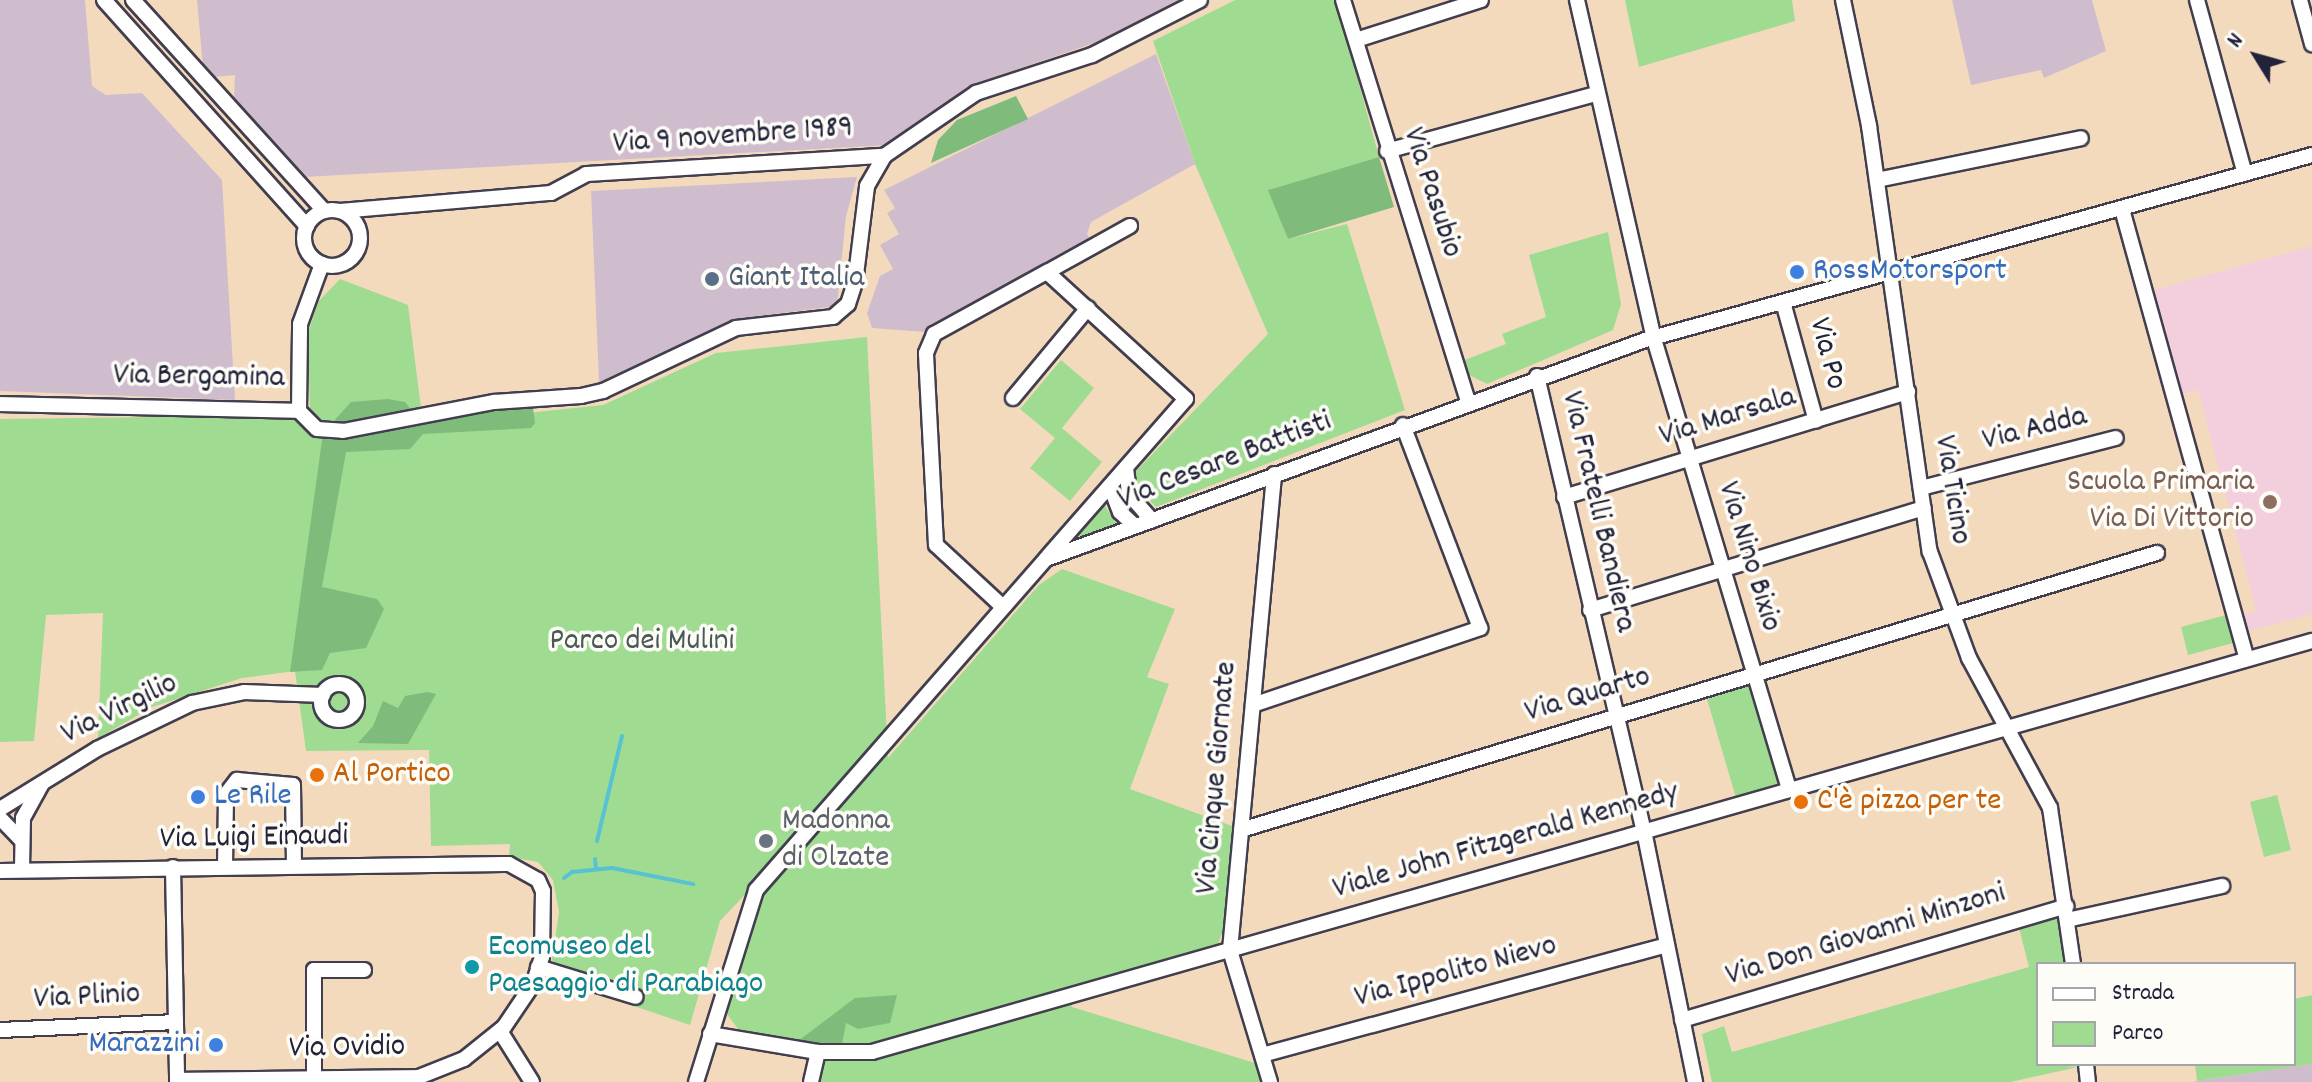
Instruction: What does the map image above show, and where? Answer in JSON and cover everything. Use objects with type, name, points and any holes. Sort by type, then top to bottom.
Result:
[{"type":"street","points":[[104,0],[307,226],[307,250],[322,264],[340,265],[359,248],[356,223],[340,211],[324,211],[307,226]]},
{"type":"street","points":[[133,0],[324,211]]},
{"type":"street","points":[[299,411],[317,429],[343,431],[494,402],[581,396],[603,391],[736,328],[833,317],[848,304],[855,283],[867,186],[884,156],[976,93],[1092,55],[1200,0]]},
{"type":"street","name":"Via Pasubio","points":[[1343,0],[1387,151],[1468,401]]},
{"type":"street","points":[[1356,40],[1481,0]]},
{"type":"street","points":[[1577,0],[1595,94],[1654,339]]},
{"type":"street","name":"Via Ticino","points":[[1843,0],[1877,180],[1930,552],[1950,614],[2006,728],[2050,808],[2073,962]]},
{"type":"street","points":[[2197,0],[2245,174]]},
{"type":"street","points":[[2300,0],[2312,44]]},
{"type":"street","points":[[1387,151],[1595,94]]},
{"type":"street","points":[[1877,180],[2081,138]]},
{"type":"street","name":"Via Cesare Battisti","points":[[696,1082],[756,890],[1046,559],[1537,376],[1783,302],[2312,155]]},
{"type":"street","name":"Via 9 novembre 1989","points":[[340,211],[551,193],[586,174],[884,156]]},
{"type":"street","points":[[2122,209],[2247,659]]},
{"type":"street","points":[[1003,607],[936,545],[926,353],[934,334],[1130,226]]},
{"type":"street","name":"Via Bergamina","points":[[0,404],[299,411],[300,324],[322,264]]},
{"type":"street","points":[[1046,559],[1186,399],[1047,272]]},
{"type":"street","name":"Via Po","points":[[1783,302],[1816,421]]},
{"type":"street","points":[[1013,398],[1088,308]]},
{"type":"street","name":"Via Nino Bixio","points":[[1654,339],[1789,790]]},
{"type":"street","name":"Via Fratelli Bandiera","points":[[1537,376],[1614,718],[1644,831],[1695,1082]]},
{"type":"street","name":"Via Marsala","points":[[1564,497],[1908,392]]},
{"type":"street","points":[[1253,705],[1480,628],[1403,425]]},
{"type":"street","name":"Via Adda","points":[[1921,488],[2116,438]]},
{"type":"street","points":[[1126,468],[1129,494],[1152,520]]},
{"type":"street","name":"Via Cinque Giornate","points":[[1270,1082],[1230,950],[1274,474]]},
{"type":"street","points":[[1110,486],[1120,512],[1135,526]]},
{"type":"street","points":[[1590,610],[1924,508]]},
{"type":"street","name":"Via Quarto","points":[[1241,830],[2157,553]]},
{"type":"street","name":"Viale John Fitzgerald Kennedy","points":[[710,1034],[818,1052],[872,1052],[2312,641]]},
{"type":"street","name":"Via Virgilio","points":[[0,809],[47,777],[157,717],[192,703],[244,692],[323,695]]},
{"type":"street","points":[[22,869],[20,839],[27,807],[47,777]]},
{"type":"street","points":[[225,867],[226,794],[237,780],[293,785],[294,866]]},
{"type":"street","points":[[0,818],[20,839]]},
{"type":"street","name":"Via Luigi Einaudi","points":[[0,871],[509,864]]},
{"type":"street","name":"Via Ovidio","points":[[177,1081],[420,1079],[464,1059],[500,1031],[520,1007],[538,967],[543,891],[531,872],[509,864]]},
{"type":"street","points":[[173,867],[177,1081]]},
{"type":"street","name":"Via Don Giovanni Minzoni","points":[[1682,1020],[2066,913],[2222,886]]},
{"type":"street","name":"Via Ippolito Nievo","points":[[1262,1055],[1666,945]]},
{"type":"street","points":[[538,967],[636,997]]},
{"type":"street","points":[[314,1080],[314,970],[364,970]]},
{"type":"street","name":"Via Plinio","points":[[0,1030],[176,1022]]},
{"type":"street","points":[[500,1031],[532,1082]]},
{"type":"street","points":[[811,1082],[818,1052]]},
{"type":"shaded area","points":[[0,0],[85,0],[92,86],[106,95],[142,93],[222,180],[235,400],[0,391]]},
{"type":"shaded area","points":[[197,0],[1189,0],[1106,39],[971,85],[889,145],[304,177],[234,99],[235,75],[213,77],[203,67]]},
{"type":"shaded area","points":[[1952,0],[2092,0],[2106,51],[2044,78],[2041,70],[1971,85]]},
{"type":"shaded area","points":[[1156,54],[1195,164],[1091,222],[1087,234],[1092,242],[925,332],[872,328],[867,313],[880,276],[893,269],[880,245],[899,234],[887,213],[895,208],[884,190]]},
{"type":"shaded area","points":[[857,177],[846,216],[837,306],[751,317],[599,382],[591,191]]},
{"type":"shaded area","name":"Scuola Primaria Via Di Vittorio","points":[[2312,246],[2312,614],[2248,631],[2243,615],[2256,610],[2198,390],[2181,394],[2154,290]]},
{"type":"shaded area","points":[[2312,1064],[2312,1082],[2193,1082],[2197,1081]]},
{"type":"green space","points":[[1235,0],[1336,0],[1379,157],[1269,190],[1288,239],[1347,224],[1405,410],[1156,507],[1135,486],[1136,471],[1268,334],[1195,164],[1153,41]]},
{"type":"green space","points":[[1625,0],[1792,0],[1795,21],[1639,67]]},
{"type":"green space","points":[[1016,96],[1028,119],[931,163],[938,140],[957,120]]},
{"type":"green space","points":[[1379,157],[1394,207],[1288,239],[1268,190]]},
{"type":"green space","points":[[1608,232],[1621,304],[1613,330],[1487,384],[1469,375],[1462,361],[1506,344],[1502,334],[1546,317],[1529,255]]},
{"type":"green space","name":"Parco dei Mulini","points":[[340,279],[408,305],[423,424],[603,405],[716,353],[867,337],[888,758],[1039,585],[1062,569],[1175,609],[1147,677],[1169,684],[1130,789],[1232,826],[1225,925],[1218,944],[1067,990],[1072,1007],[1255,1063],[1263,1082],[808,1082],[813,1046],[738,1029],[727,1014],[725,999],[759,897],[812,824],[720,921],[690,1025],[622,1002],[628,990],[558,966],[552,960],[559,912],[553,880],[538,862],[509,857],[510,844],[431,846],[429,750],[306,751],[295,671],[242,678],[152,707],[98,738],[103,613],[46,615],[34,741],[0,742],[0,419],[310,415],[308,333],[318,302]]},
{"type":"green space","points":[[1061,360],[1094,388],[1062,428],[1102,462],[1070,501],[1030,468],[1055,438],[1020,409]]},
{"type":"green space","points":[[388,399],[405,402],[418,418],[533,408],[535,423],[531,428],[423,434],[410,449],[346,452],[322,587],[377,599],[384,609],[366,648],[330,653],[322,670],[290,672],[323,433],[351,402]]},
{"type":"green space","points":[[1104,504],[1117,525],[1075,538]]},
{"type":"green space","points":[[2226,615],[2233,643],[2188,655],[2181,627]]},
{"type":"green space","points":[[1750,685],[1779,783],[1736,798],[1707,699]]},
{"type":"green space","points":[[427,692],[436,694],[408,744],[358,743],[373,726],[383,701],[398,708],[405,696]]},
{"type":"green space","points":[[2277,795],[2291,850],[2264,857],[2250,802]]},
{"type":"green space","points":[[2061,914],[2066,962],[2036,962],[2036,1066],[2078,1067],[2011,1082],[1712,1082],[1702,1034],[1724,1026],[1732,1052],[2029,967],[2019,928]]},
{"type":"green space","points":[[897,995],[890,1023],[858,1029],[846,1023],[842,1044],[798,1041],[855,998]]},
{"type":"green space","points":[[2312,995],[2312,1064],[2197,1081],[2195,1066],[2296,1066],[2296,999]]},
{"type":"waterway","points":[[597,841],[622,736]]},
{"type":"waterway","points":[[595,859],[596,869]]},
{"type":"waterway","points":[[564,878],[572,872],[612,868],[693,884]]},
{"type":"place","name":"RossMotorsport","points":[[1797,272]]},
{"type":"place","name":"Giant Italia","points":[[712,279]]},
{"type":"place","name":"Scuola Primaria Via Di Vittorio","points":[[2270,502]]},
{"type":"place","name":"Al Portico","points":[[317,775]]},
{"type":"place","name":"Le Rile","points":[[198,797]]},
{"type":"place","name":"C'è pizza per te","points":[[1801,802]]},
{"type":"place","name":"Madonna di Olzate","points":[[766,841]]},
{"type":"place","name":"Ecomuseo del Paesaggio di Parabiago","points":[[472,967]]},
{"type":"place","name":"Marazzini","points":[[216,1045]]}]
